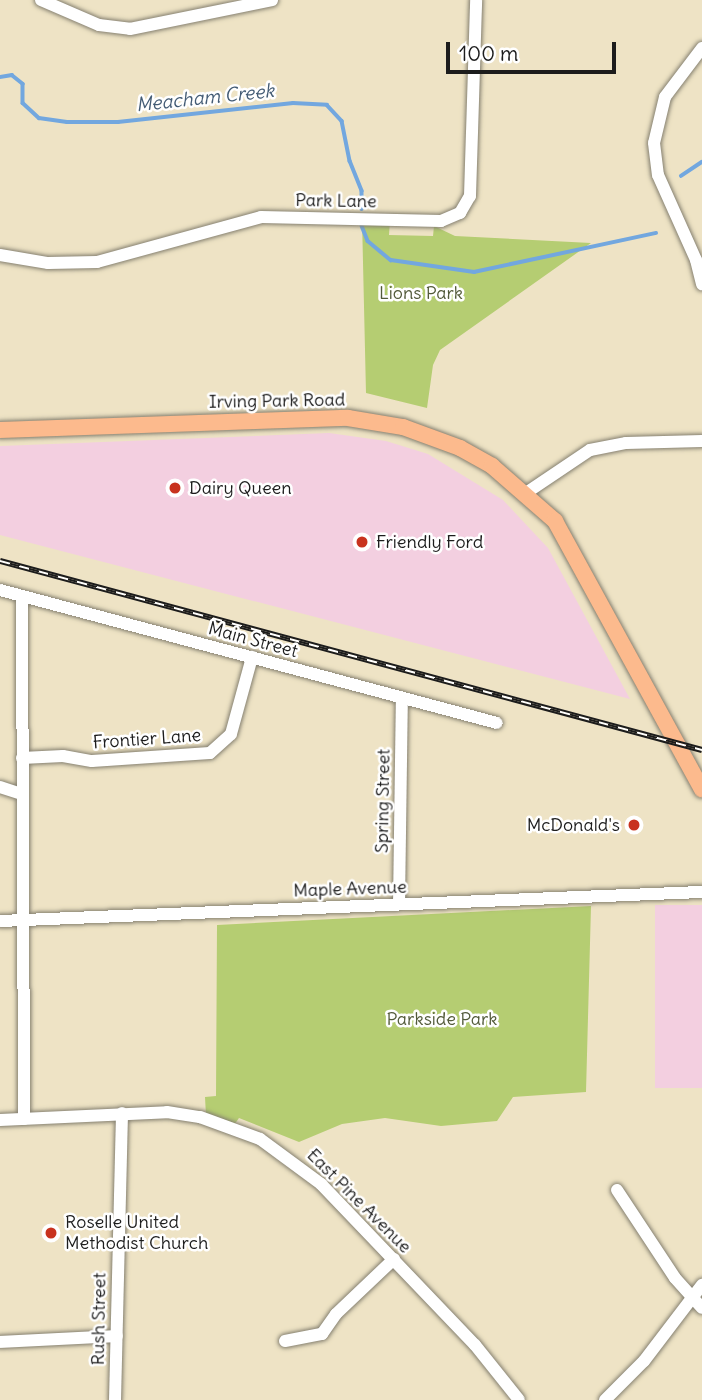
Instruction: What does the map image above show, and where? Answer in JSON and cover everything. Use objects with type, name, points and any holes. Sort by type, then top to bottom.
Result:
[{"type":"main road","name":"Irving Park Road","points":[[0,430],[348,418],[403,427],[451,444],[526,493],[555,521],[580,559],[702,789]]},
{"type":"street","points":[[41,0],[99,25],[130,29],[272,0]]},
{"type":"street","name":"Park Lane","points":[[0,255],[48,263],[97,262],[261,217],[441,221],[460,213],[470,196],[476,0]]},
{"type":"street","points":[[702,48],[674,78],[665,97],[654,143],[658,175],[699,259],[702,284]]},
{"type":"street","points":[[526,493],[590,450],[626,443],[702,441]]},
{"type":"street","name":"Main Street","points":[[0,590],[498,723]]},
{"type":"street","points":[[22,596],[23,1119]]},
{"type":"street","name":"Frontier Lane","points":[[22,758],[64,756],[92,761],[210,753],[230,734],[252,657]]},
{"type":"street","name":"Spring Street","points":[[399,904],[402,699]]},
{"type":"street","points":[[0,788],[22,794]]},
{"type":"street","name":"Maple Avenue","points":[[0,921],[702,892]]},
{"type":"street","name":"East Pine Avenue","points":[[0,1120],[147,1111],[197,1116],[260,1139],[321,1184],[475,1345],[519,1400]]},
{"type":"street","name":"Rush Street","points":[[115,1400],[122,1113]]},
{"type":"street","points":[[617,1190],[690,1298],[702,1308]]},
{"type":"street","points":[[285,1341],[322,1334],[336,1314],[394,1259]]},
{"type":"street","points":[[604,1400],[644,1361],[690,1298],[702,1286]]},
{"type":"street","points":[[0,1342],[117,1336]]},
{"type":"shaded area","points":[[329,433],[386,441],[428,454],[503,500],[548,548],[630,699],[0,535],[0,446]]},
{"type":"shaded area","points":[[655,905],[702,905],[702,1088],[655,1088]]},
{"type":"green space","name":"Lions Park","points":[[362,219],[390,220],[389,235],[433,236],[434,226],[455,236],[591,243],[440,350],[433,365],[427,408],[366,393]]},
{"type":"green space","name":"Parkside Park","points":[[591,906],[586,1092],[513,1097],[497,1121],[441,1126],[385,1118],[342,1124],[299,1142],[239,1118],[234,1125],[206,1116],[205,1097],[216,1096],[217,925]]},
{"type":"waterway","name":"Meacham Creek","points":[[0,77],[12,75],[23,84],[23,103],[39,118],[67,122],[118,122],[293,103],[327,105],[342,121],[350,161],[362,191],[362,209]]},
{"type":"waterway","name":"Meacham Creek","points":[[681,176],[702,162]]},
{"type":"waterway","name":"Meacham Creek","points":[[362,226],[368,241],[391,260],[474,272],[656,233]]},
{"type":"railway","points":[[0,561],[702,750]]},
{"type":"place","name":"Dairy Queen","points":[[175,488]]},
{"type":"place","name":"Friendly Ford","points":[[362,542]]},
{"type":"place","name":"McDonald's","points":[[634,825]]},
{"type":"place","name":"Roselle United Methodist Church","points":[[51,1233]]}]
